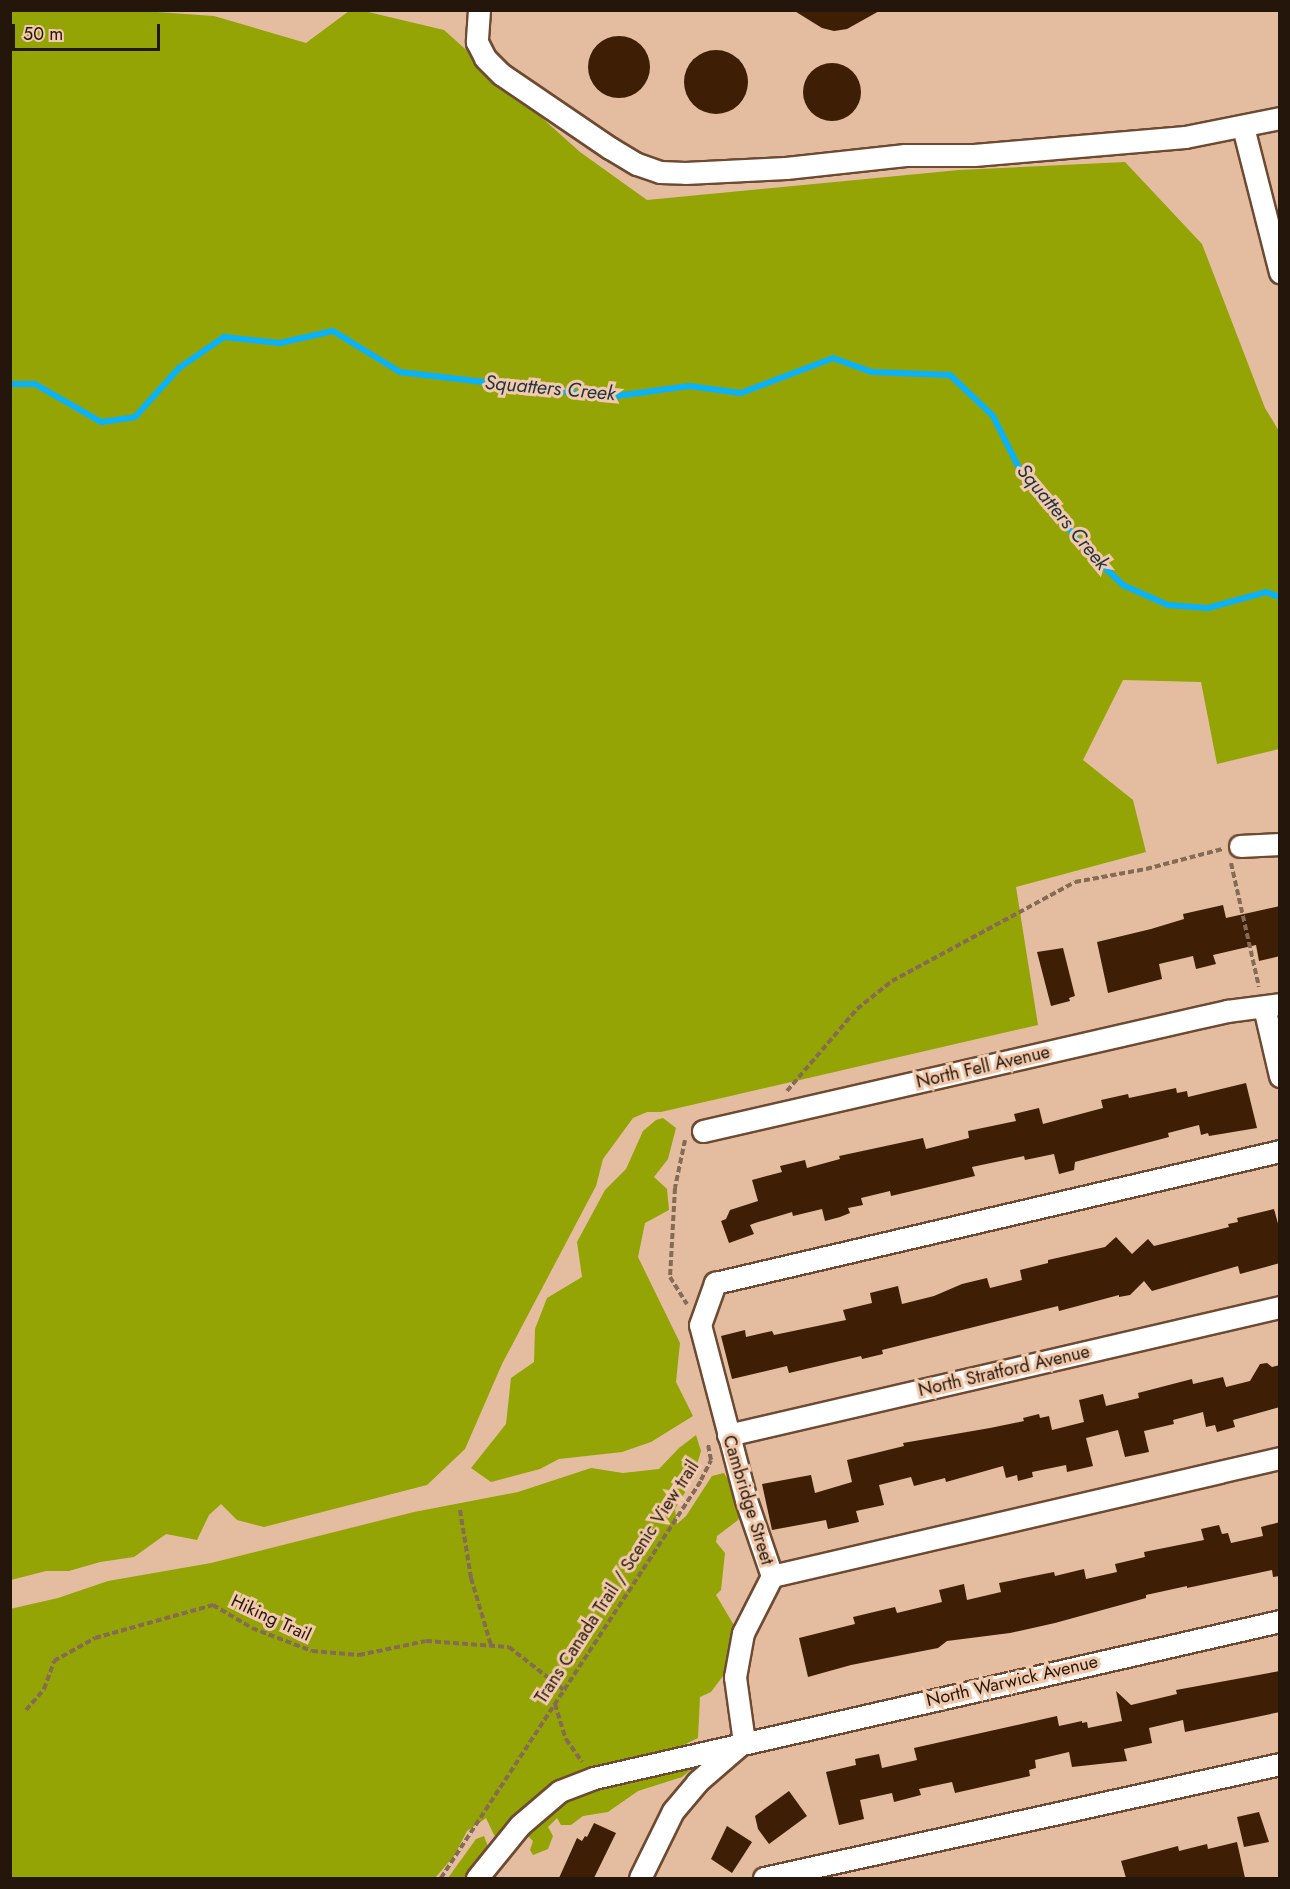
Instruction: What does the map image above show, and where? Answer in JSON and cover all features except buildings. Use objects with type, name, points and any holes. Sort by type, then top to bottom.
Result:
[{"type":"street","points":[[480,10],[477,42],[485,58],[501,74],[619,153],[637,164],[660,172],[685,174],[786,168],[904,155],[974,155],[1185,137],[1280,118]]},
{"type":"street","points":[[1243,127],[1280,272]]},
{"type":"street","points":[[1240,846],[1280,844]]},
{"type":"street","points":[[1268,1002],[1280,1076]]},
{"type":"street","name":"North Fell Avenue","points":[[695,1133],[1268,1002]]},
{"type":"street","points":[[700,1325],[715,1283],[1280,1151]]},
{"type":"street","name":"North Stratford Avenue","points":[[718,1438],[1280,1307]]},
{"type":"street","name":"Cambridge Street","points":[[700,1325],[718,1438],[772,1575],[743,1633],[735,1677],[744,1742]]},
{"type":"street","points":[[772,1575],[1280,1458]]},
{"type":"street","name":"North Warwick Avenue","points":[[477,1878],[520,1825],[560,1791],[594,1778],[1280,1620]]},
{"type":"street","points":[[640,1878],[673,1811],[697,1782],[744,1742]]},
{"type":"street","points":[[764,1878],[1280,1764]]},
{"type":"path","points":[[1240,846],[1231,863],[1268,1002]]},
{"type":"path","points":[[780,1099],[857,1009],[892,981],[1075,882],[1146,869],[1208,851],[1240,846]]},
{"type":"path","points":[[695,1133],[675,1188],[670,1277],[700,1325]]},
{"type":"path","name":"Trans Canada Trail / Scenic View trail","points":[[441,1878],[701,1480],[711,1461],[718,1438]]},
{"type":"path","points":[[460,1510],[471,1578],[491,1645]]},
{"type":"path","name":"Hiking Trail","points":[[26,1710],[44,1689],[54,1661],[95,1638],[213,1605],[252,1628],[312,1652],[359,1655],[426,1641],[509,1647],[564,1690]]},
{"type":"path","points":[[555,1703],[566,1739],[594,1778]]},
{"type":"green space","points":[[129,10],[214,16],[306,43],[349,11],[364,11],[444,30],[580,152],[647,200],[959,170],[1125,162],[1202,244],[1265,408],[1279,431],[1279,749],[1217,764],[1201,682],[1123,680],[1083,760],[1133,800],[1146,852],[1016,887],[1038,1025],[661,1112],[647,1112],[633,1118],[603,1159],[596,1186],[502,1364],[465,1449],[427,1485],[264,1527],[237,1520],[221,1504],[209,1515],[197,1540],[166,1534],[134,1557],[100,1562],[69,1571],[46,1571],[11,1580],[11,11]]},
{"type":"green space","points":[[663,1118],[676,1128],[668,1159],[654,1177],[667,1189],[669,1210],[645,1223],[638,1257],[680,1343],[676,1382],[693,1416],[651,1442],[622,1452],[559,1459],[540,1469],[491,1482],[471,1468],[506,1424],[511,1378],[534,1362],[535,1329],[547,1298],[582,1277],[577,1242],[605,1190],[626,1169],[643,1131],[656,1120]]},
{"type":"green space","points":[[696,1435],[701,1451],[692,1481],[675,1509],[677,1524],[686,1516],[712,1476],[724,1473],[744,1506],[738,1520],[717,1536],[716,1542],[725,1553],[721,1590],[716,1595],[735,1627],[732,1664],[711,1692],[700,1697],[698,1738],[667,1753],[691,1763],[693,1768],[682,1777],[638,1791],[608,1812],[583,1816],[571,1825],[561,1825],[557,1818],[548,1827],[553,1836],[548,1849],[533,1855],[530,1850],[533,1841],[529,1837],[509,1842],[494,1835],[486,1818],[467,1831],[454,1856],[435,1878],[11,1878],[10,1609],[58,1598],[108,1581],[211,1563],[414,1512],[518,1492],[591,1468],[623,1473],[659,1469],[679,1448]]},
{"type":"green space","points":[[484,1836],[490,1852],[480,1868],[464,1878],[448,1878],[476,1839]]},
{"type":"waterway","name":"Squatters Creek","points":[[10,384],[35,384],[101,422],[135,417],[179,368],[224,337],[280,343],[333,331],[400,372],[609,397],[689,386],[741,393],[833,358],[872,372],[950,375],[993,416],[1018,466],[1086,550],[1123,585],[1168,605],[1208,608],[1266,592],[1280,597]]}]
